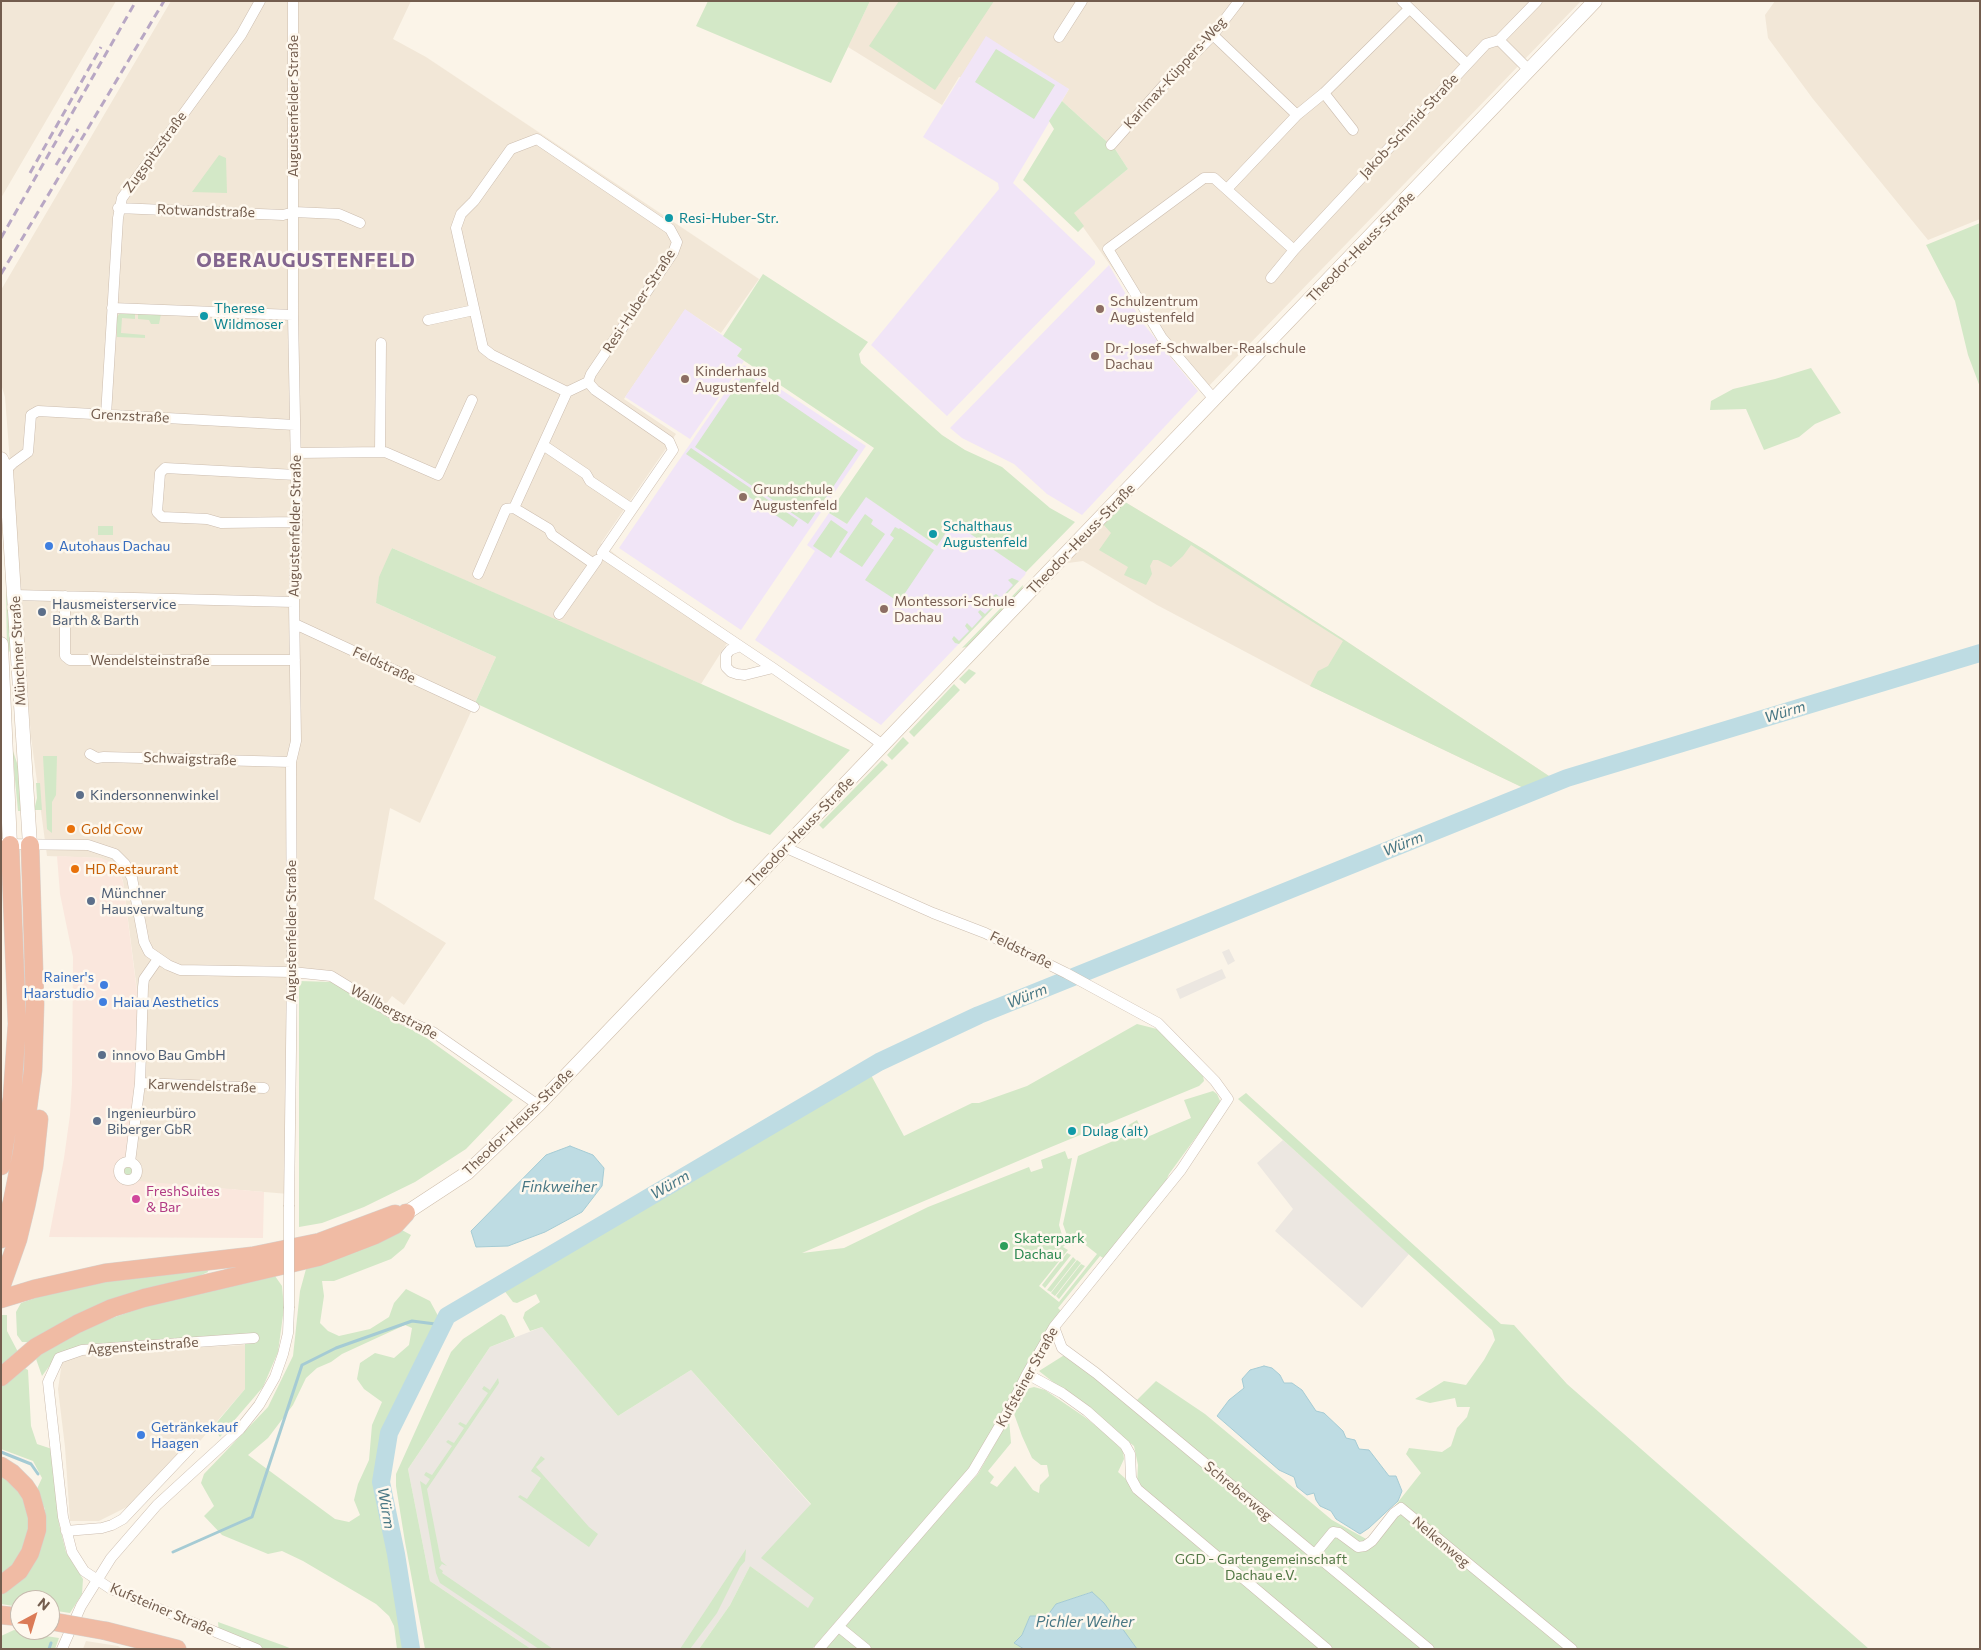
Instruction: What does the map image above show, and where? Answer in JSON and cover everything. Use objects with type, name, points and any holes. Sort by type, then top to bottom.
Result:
[{"type":"highway","points":[[1,1166],[12,1098],[17,1024],[16,970],[6,845]]},
{"type":"highway","points":[[1,1240],[12,1202],[26,1131],[35,1037],[35,972],[30,845]]},
{"type":"highway","points":[[1,1068],[17,1024]]},
{"type":"highway","points":[[1,1287],[18,1239],[34,1167],[42,1072],[35,1037]]},
{"type":"highway","points":[[1,1299],[34,1289],[105,1273],[252,1256],[320,1242],[391,1214],[406,1213]]},
{"type":"highway","points":[[1,1377],[36,1347],[77,1324],[112,1308],[144,1298],[318,1257],[375,1235],[395,1225],[406,1213]]},
{"type":"highway","points":[[1,1466],[12,1473],[28,1490],[35,1505],[37,1517],[37,1530],[30,1553],[19,1571],[1,1585]]},
{"type":"highway","points":[[60,1623],[106,1631],[177,1649]]},
{"type":"street","name":"Zugspitzstraße","points":[[106,415],[118,208],[122,198],[241,34],[260,1]]},
{"type":"street","name":"Augustenfelder Straße","points":[[96,1579],[158,1505],[235,1435],[259,1405],[275,1377],[288,1333],[292,972],[291,762],[296,741],[294,602],[297,522],[293,315],[293,1]]},
{"type":"street","points":[[1059,37],[1082,1]]},
{"type":"street","name":"Karlmax-Küppers-Weg","points":[[1111,145],[1164,84],[1213,34],[1239,1]]},
{"type":"street","name":"Jakob-Schmid-Straße","points":[[1271,278],[1294,250],[1486,44],[1499,40],[1537,1]]},
{"type":"street","name":"Theodor-Heuss-Straße","points":[[406,1213],[467,1173],[538,1105],[1595,1]]},
{"type":"street","points":[[1227,190],[1297,115],[1324,93],[1405,5],[1467,64]]},
{"type":"street","points":[[1213,34],[1297,115]]},
{"type":"street","points":[[1499,40],[1530,71]]},
{"type":"street","points":[[1324,93],[1353,130]]},
{"type":"street","name":"Resi-Huber-Straße","points":[[474,310],[456,228],[460,214],[474,201],[510,149],[537,140],[670,229],[677,242],[673,253],[591,374],[588,382]]},
{"type":"street","points":[[1214,399],[1162,338],[1108,249],[1204,178],[1214,178],[1294,250]]},
{"type":"street","name":"Rotwandstraße","points":[[118,208],[283,214],[294,212]]},
{"type":"street","points":[[294,212],[340,214],[360,223]]},
{"type":"street","points":[[112,308],[293,315]]},
{"type":"street","points":[[428,320],[474,310],[483,348],[492,355],[567,392]]},
{"type":"street","points":[[380,452],[381,343]]},
{"type":"street","points":[[514,508],[567,392],[588,382],[595,390],[669,441],[672,446],[673,450],[559,614]]},
{"type":"street","points":[[296,453],[385,452],[438,475],[472,400]]},
{"type":"street","name":"Grenzstraße","points":[[4,464],[13,463],[28,452],[31,416],[38,411],[296,425]]},
{"type":"street","points":[[543,445],[586,474],[590,480],[632,509]]},
{"type":"street","name":"Münchner Straße","points":[[4,464],[30,845]]},
{"type":"street","points":[[296,474],[165,468],[160,473],[157,512],[162,517],[207,519],[221,523],[297,522]]},
{"type":"street","points":[[478,574],[506,509],[514,508],[549,529],[552,535],[594,564]]},
{"type":"street","points":[[602,553],[884,745]]},
{"type":"street","points":[[14,595],[294,602]]},
{"type":"street","name":"Wendelsteinstraße","points":[[66,596],[65,656],[70,660],[295,660]]},
{"type":"street","name":"Feldstraße","points":[[295,624],[474,706]]},
{"type":"street","name":"Münchner Straße","points":[[1,644],[6,845]]},
{"type":"street","points":[[740,646],[730,650],[726,655],[726,667],[731,672],[745,675],[773,668]]},
{"type":"street","name":"Schwaigstraße","points":[[90,754],[97,758],[104,756],[291,762]]},
{"type":"street","name":"Wallbergstraße","points":[[6,845],[88,845],[115,854],[125,864],[132,878],[144,942],[149,952],[158,959],[180,970],[292,972],[330,976],[398,1017],[433,1032],[538,1105]]},
{"type":"street","name":"Feldstraße","points":[[784,847],[933,913],[985,933],[1078,979],[1158,1023],[1216,1081],[1228,1099]]},
{"type":"street","name":"Karwendelstraße","points":[[130,1162],[140,1083],[142,987],[144,979],[158,959]]},
{"type":"street","name":"Karwendelstraße","points":[[140,1083],[264,1088]]},
{"type":"street","name":"Kufsteiner Straße","points":[[819,1649],[973,1471],[1054,1327],[1181,1170],[1228,1099]]},
{"type":"street","name":"Schreberweg","points":[[1054,1327],[1062,1348],[1096,1373],[1429,1649]]},
{"type":"street","name":"Aggensteinstraße","points":[[96,1579],[84,1571],[72,1552],[66,1531],[54,1446],[48,1382],[59,1358],[82,1350],[254,1338]]},
{"type":"street","points":[[1027,1374],[1062,1393],[1125,1445],[1130,1454],[1131,1478],[1137,1489],[1327,1649]]},
{"type":"street","points":[[66,1531],[102,1528],[123,1519],[194,1444]]},
{"type":"street","name":"Nelkenweg","points":[[1315,1554],[1333,1532],[1340,1533],[1358,1547],[1365,1546],[1372,1541],[1400,1508],[1572,1649]]},
{"type":"street","points":[[62,1649],[81,1606],[96,1579]]},
{"type":"street","name":"Kufsteiner Straße","points":[[96,1579],[111,1589],[257,1649]]},
{"type":"street","points":[[839,1627],[866,1649]]},
{"type":"shaded area","points":[[1,1],[116,1],[1,198]]},
{"type":"shaded area","points":[[171,1],[411,1],[393,39],[426,57],[759,279],[721,333],[685,310],[624,399],[676,434],[601,543],[727,643],[701,684],[392,548],[376,603],[496,657],[420,823],[390,808],[374,899],[446,943],[404,1005],[392,996],[383,1008],[331,976],[292,972],[289,1194],[127,1181],[139,1101],[142,1029],[123,881],[118,869],[101,858],[47,856],[31,737],[5,397],[1,384],[1,290]]},
{"type":"shaded area","points":[[870,1],[1581,1],[1205,390],[1162,338],[1073,213],[1128,169],[1115,149],[1062,101],[1069,89],[959,77],[942,105],[848,47]]},
{"type":"shaded area","points":[[1775,1],[1980,1],[1980,219],[1928,240],[1813,99],[1768,38],[1765,15]]},
{"type":"shaded area","points":[[986,36],[1069,89],[1013,183],[1095,261],[1095,264],[947,416],[871,345],[999,189],[998,183],[923,137]]},
{"type":"shaded area","name":"Dr.-Josef-Schwalber-Realschule Dachau","points":[[1109,265],[1142,322],[1198,391],[1082,515],[1047,494],[1014,464],[962,438],[950,428]]},
{"type":"shaded area","name":"Kinderhaus Augustenfeld","points":[[685,309],[742,349],[737,356],[744,361],[690,439],[625,397]]},
{"type":"shaded area","name":"Grundschule Augustenfeld","points":[[744,365],[866,446],[741,630],[619,548]]},
{"type":"shaded area","name":"Montessori-Schule Dachau","points":[[865,496],[937,546],[953,521],[1026,572],[881,725],[755,640],[815,551],[807,545],[829,513],[847,524]]},
{"type":"shaded area","points":[[1125,502],[1205,550],[1340,637],[1558,782],[1532,792],[1310,686],[1157,605],[1083,561],[1068,563],[1079,547]]},
{"type":"shaded area","points":[[57,856],[101,858],[111,862],[118,869],[123,882],[141,1024],[139,1101],[127,1180],[264,1192],[263,1238],[49,1237],[64,1158],[72,1084],[73,957],[60,894]]},
{"type":"shaded area","points":[[1229,949],[1235,961],[1228,965],[1222,952]]},
{"type":"shaded area","points":[[1222,969],[1226,978],[1180,999],[1176,989]]},
{"type":"shaded area","points":[[1283,1140],[1409,1254],[1362,1308],[1275,1231],[1293,1209],[1257,1163]]},
{"type":"shaded area","points":[[542,1327],[618,1416],[691,1370],[811,1505],[814,1599],[808,1609],[750,1566],[730,1605],[699,1649],[531,1649],[430,1581],[408,1469],[490,1347]]},
{"type":"shaded area","points":[[245,1345],[245,1389],[193,1449],[127,1507],[99,1521],[70,1521],[65,1447],[58,1389],[62,1362],[85,1353]]},
{"type":"shaded area","points":[[86,1641],[118,1646],[122,1649],[83,1649]]},
{"type":"green space","points":[[708,1],[870,1],[831,83],[696,26]]},
{"type":"green space","points":[[899,1],[994,1],[935,90],[869,46]]},
{"type":"green space","points":[[996,49],[1055,85],[1034,119],[975,82]]},
{"type":"green space","points":[[1062,101],[1115,149],[1128,169],[1074,213],[1084,226],[1078,232],[1023,180],[1054,129],[1049,121]]},
{"type":"green space","points":[[219,155],[226,158],[227,193],[192,192]]},
{"type":"green space","points":[[1980,223],[1980,387],[1968,355],[1955,301],[1926,245]]},
{"type":"green space","points":[[763,274],[868,342],[859,354],[861,363],[942,435],[965,450],[1002,467],[1050,508],[1075,522],[1026,572],[953,522],[937,546],[866,497],[847,524],[829,513],[874,448],[737,356],[742,349],[723,336]]},
{"type":"green space","points":[[120,313],[135,314],[135,319],[122,318],[121,333],[145,335],[145,338],[117,337],[117,317]]},
{"type":"green space","points":[[138,314],[161,314],[159,324],[151,324],[149,320],[138,319]]},
{"type":"green space","points":[[1811,368],[1841,413],[1815,424],[1799,437],[1764,450],[1746,409],[1710,410],[1711,401],[1733,389]]},
{"type":"green space","points":[[745,373],[858,450],[808,524],[695,447]]},
{"type":"green space","points":[[691,448],[798,520],[793,527],[686,454]]},
{"type":"green space","points":[[1125,502],[1205,550],[1340,637],[1558,782],[1532,792],[1310,686],[1318,671],[1328,666],[1343,641],[1191,545],[1171,567],[1158,560],[1153,560],[1150,566],[1152,574],[1146,585],[1124,575],[1128,567],[1099,550],[1111,533],[1103,524]]},
{"type":"green space","points":[[865,514],[873,520],[871,524],[885,534],[862,567],[839,552]]},
{"type":"green space","points":[[831,520],[848,532],[831,558],[813,546]]},
{"type":"green space","points":[[98,526],[113,526],[113,535],[98,535]]},
{"type":"green space","points":[[895,527],[900,528],[934,550],[899,602],[865,580],[894,538],[890,535]]},
{"type":"green space","points":[[392,548],[850,750],[770,835],[735,822],[475,703],[496,657],[376,603],[379,577]]},
{"type":"green space","points":[[1012,578],[1019,581],[959,644],[955,643],[952,639],[954,636],[959,641],[969,631],[965,626],[967,623],[972,628],[982,617],[978,612],[980,610],[985,614],[998,601],[993,596],[996,594],[1001,598],[1013,585],[1008,580]]},
{"type":"green space","points":[[1023,585],[1022,590],[969,646],[962,648]]},
{"type":"green space","points":[[6,589],[12,649],[8,653],[7,652]]},
{"type":"green space","points":[[969,669],[976,673],[965,684],[959,679]]},
{"type":"green space","points":[[954,684],[960,690],[914,737],[909,732]]},
{"type":"green space","points":[[903,737],[909,743],[892,760],[887,755]]},
{"type":"green space","points":[[12,748],[19,769],[22,811],[18,811]]},
{"type":"green space","points":[[43,756],[57,756],[56,795],[52,802],[52,833],[47,829]]},
{"type":"green space","points":[[882,760],[888,765],[823,829],[819,825]]},
{"type":"green space","points":[[36,783],[40,783],[42,810],[34,810],[37,798]]},
{"type":"green space","points":[[299,981],[333,982],[395,1022],[421,1034],[513,1100],[466,1149],[415,1182],[364,1207],[322,1223],[299,1227]]},
{"type":"green space","points":[[1137,1024],[1157,1029],[1203,1076],[1204,1081],[1199,1086],[802,1253],[844,1248],[928,1207],[1029,1167],[1031,1172],[1043,1168],[1041,1160],[1065,1151],[1068,1159],[1072,1158],[1059,1225],[1065,1245],[1063,1247],[1068,1250],[1039,1286],[1059,1302],[1097,1254],[1078,1239],[1073,1246],[1070,1244],[1063,1224],[1078,1156],[1125,1136],[1122,1129],[1137,1120],[1145,1138],[1191,1118],[1184,1100],[1213,1091],[1217,1094],[1221,1103],[1169,1174],[1165,1183],[1108,1253],[1103,1258],[1100,1256],[1058,1308],[1062,1312],[1051,1325],[1023,1371],[1004,1411],[969,1469],[812,1649],[699,1649],[730,1605],[750,1566],[808,1608],[814,1598],[761,1558],[811,1504],[691,1370],[618,1416],[542,1327],[530,1331],[523,1318],[525,1312],[540,1302],[536,1294],[517,1303],[513,1302],[503,1289],[871,1075],[904,1136],[972,1103],[979,1103],[1027,1086]]},
{"type":"green space","name":"GGD - Gartengemeinschaft Dachau e.V.","points":[[1246,1093],[1501,1324],[1514,1325],[1567,1384],[1869,1649],[1137,1649],[1091,1592],[1057,1604],[1045,1619],[1030,1616],[1022,1635],[1014,1643],[1024,1649],[823,1649],[978,1474],[1009,1419],[1011,1443],[988,1471],[994,1477],[990,1483],[997,1487],[1015,1466],[1033,1490],[1039,1493],[1040,1485],[1049,1476],[1047,1465],[1041,1465],[1032,1458],[1013,1411],[1020,1395],[1026,1389],[1034,1387],[1045,1390],[1111,1438],[1123,1451],[1124,1459],[1118,1472],[1127,1480],[1137,1484],[1138,1465],[1134,1446],[1039,1371],[1066,1354],[1133,1404],[1156,1381],[1205,1414],[1332,1520],[1368,1540],[1421,1473],[1406,1454],[1409,1448],[1442,1452],[1451,1446],[1457,1428],[1467,1417],[1470,1407],[1457,1407],[1455,1398],[1430,1403],[1415,1399],[1444,1381],[1466,1385],[1484,1360],[1495,1340],[1492,1330],[1238,1099]]},
{"type":"green space","points":[[129,1165],[134,1167],[136,1172],[134,1177],[129,1179],[124,1177],[122,1172],[124,1167]]},
{"type":"green space","points":[[400,1229],[411,1235],[404,1248],[391,1259],[334,1281],[322,1281],[324,1296],[320,1323],[328,1331],[339,1336],[370,1329],[389,1317],[394,1303],[406,1289],[430,1301],[443,1325],[389,1433],[381,1482],[396,1554],[411,1649],[397,1649],[394,1626],[389,1616],[376,1604],[303,1561],[282,1551],[268,1554],[222,1535],[204,1516],[214,1506],[201,1483],[204,1474],[268,1407],[293,1356],[300,1291],[306,1269],[354,1251]],"holes":[[[405,1325],[412,1328],[409,1345],[394,1358],[375,1353],[360,1363],[357,1379],[364,1389],[382,1402],[372,1425],[369,1460],[358,1484],[354,1500],[360,1515],[349,1522],[335,1519],[248,1455],[268,1438],[293,1405],[306,1378],[317,1368],[331,1362],[342,1354]]]},
{"type":"green space","points":[[1067,1253],[1071,1255],[1045,1288],[1042,1285]]},
{"type":"green space","points":[[1073,1257],[1076,1260],[1051,1292],[1047,1290]]},
{"type":"green space","points":[[1077,1260],[1081,1263],[1055,1296],[1051,1293]]},
{"type":"green space","points":[[1081,1264],[1085,1266],[1059,1299],[1056,1296]]},
{"type":"green space","points":[[207,1267],[208,1272],[195,1278],[32,1342],[22,1342],[17,1335],[16,1312],[21,1303],[100,1279]]},
{"type":"green space","points":[[275,1276],[282,1286],[284,1308],[278,1352],[263,1387],[220,1437],[213,1427],[245,1389],[245,1336],[59,1353],[42,1376],[35,1356],[87,1327],[171,1297]]},
{"type":"green space","points":[[501,1314],[505,1316],[515,1337],[490,1347],[408,1469],[430,1581],[531,1649],[425,1649],[405,1542],[396,1486],[396,1474],[451,1352],[463,1339]]},
{"type":"green space","points":[[1,1315],[7,1315],[7,1331],[18,1352],[1,1367]]},
{"type":"green space","points":[[21,1366],[28,1370],[31,1426],[37,1444],[52,1449],[59,1524],[66,1552],[83,1579],[82,1594],[70,1613],[60,1612],[60,1590],[10,1590],[10,1605],[1,1604],[1,1592],[45,1529],[45,1509],[36,1491],[42,1478],[33,1461],[1,1449],[1,1382]]},
{"type":"green space","points":[[498,1378],[499,1383],[427,1489],[441,1561],[447,1566],[442,1564],[439,1568],[443,1571],[442,1573],[553,1649],[539,1649],[440,1583],[436,1573],[420,1481],[426,1485],[430,1479],[424,1475],[426,1472],[432,1475],[452,1446],[446,1442],[448,1440],[454,1443],[464,1428],[458,1424],[460,1422],[466,1425],[488,1393],[482,1389],[484,1386],[490,1390]]},
{"type":"green space","points":[[541,1456],[545,1459],[536,1467],[589,1527],[598,1534],[589,1547],[518,1497],[520,1495],[527,1499],[541,1478],[531,1471]]},
{"type":"green space","points":[[1,1473],[23,1497],[32,1527],[19,1563],[1,1578]]},
{"type":"green space","points":[[746,1549],[745,1561],[740,1567],[717,1613],[690,1649],[680,1649]]},
{"type":"green space","points":[[218,1622],[292,1649],[257,1649],[219,1633]]},
{"type":"green space","points":[[10,1632],[10,1640],[58,1640],[55,1649],[1,1649],[1,1636]]},
{"type":"water","name":"Finkweiher","points":[[570,1146],[593,1155],[604,1168],[602,1186],[582,1212],[545,1232],[508,1246],[476,1247],[471,1231],[546,1155]]},
{"type":"water","points":[[1264,1366],[1272,1368],[1280,1375],[1284,1383],[1292,1383],[1302,1390],[1316,1411],[1324,1413],[1343,1431],[1346,1438],[1355,1440],[1359,1449],[1369,1450],[1389,1476],[1396,1476],[1402,1491],[1398,1501],[1360,1534],[1336,1519],[1331,1511],[1320,1506],[1314,1493],[1307,1495],[1297,1487],[1294,1477],[1279,1470],[1217,1416],[1229,1400],[1244,1388],[1242,1379],[1250,1370]]},
{"type":"water","name":"Pichler Weiher","points":[[1092,1592],[1104,1603],[1137,1649],[1024,1649],[1014,1643],[1022,1635],[1030,1616],[1042,1616],[1045,1619],[1056,1604]]},
{"type":"waterway","name":"Würm","points":[[411,1649],[396,1554],[381,1482],[389,1433],[447,1316],[879,1062],[979,1015],[1567,778],[1980,653]]},
{"type":"waterway","points":[[173,1552],[252,1517],[302,1365],[336,1348],[412,1321],[443,1325]]},
{"type":"waterway","points":[[1,1452],[31,1464],[38,1474]]},
{"type":"waterway","points":[[49,1649],[51,1643]]},
{"type":"railway","points":[[1,238],[136,1]]},
{"type":"railway","points":[[1,274],[164,1]]},
{"type":"railway","points":[[30,173],[101,47]]},
{"type":"railway","points":[[56,165],[78,129]]},
{"type":"place","name":"Resi-Huber-Str.","points":[[669,218]]},
{"type":"place","name":"Schulzentrum Augustenfeld","points":[[1100,309]]},
{"type":"place","name":"Therese Wildmoser","points":[[204,316]]},
{"type":"place","name":"Dr.-Josef-Schwalber-Realschule Dachau","points":[[1095,356]]},
{"type":"place","name":"Kinderhaus Augustenfeld","points":[[685,379]]},
{"type":"place","name":"Grundschule Augustenfeld","points":[[743,497]]},
{"type":"place","name":"Schalthaus Augustenfeld","points":[[933,534]]},
{"type":"place","name":"Autohaus Dachau","points":[[49,546]]},
{"type":"place","name":"Montessori-Schule Dachau","points":[[884,609]]},
{"type":"place","name":"Hausmeisterservice Barth & Barth","points":[[42,612]]},
{"type":"place","name":"Kindersonnenwinkel","points":[[80,795]]},
{"type":"place","name":"Gold Cow","points":[[71,829]]},
{"type":"place","name":"HD Restaurant","points":[[75,869]]},
{"type":"place","name":"Münchner Hausverwaltung","points":[[91,901]]},
{"type":"place","name":"Rainer's Haarstudio","points":[[104,985]]},
{"type":"place","name":"Haiau Aesthetics","points":[[103,1002]]},
{"type":"place","name":"innovo Bau GmbH","points":[[102,1055]]},
{"type":"place","name":"Ingenieurbüro Biberger GbR","points":[[97,1121]]},
{"type":"place","name":"Dulag (alt)","points":[[1072,1131]]},
{"type":"place","name":"FreshSuites & Bar","points":[[136,1199]]},
{"type":"place","name":"Skaterpark Dachau","points":[[1004,1246]]},
{"type":"place","name":"Getränkekauf Haagen","points":[[141,1435]]},
{"type":"district","name":"OBERAUGUSTENFELD","points":[[306,261]]}]
